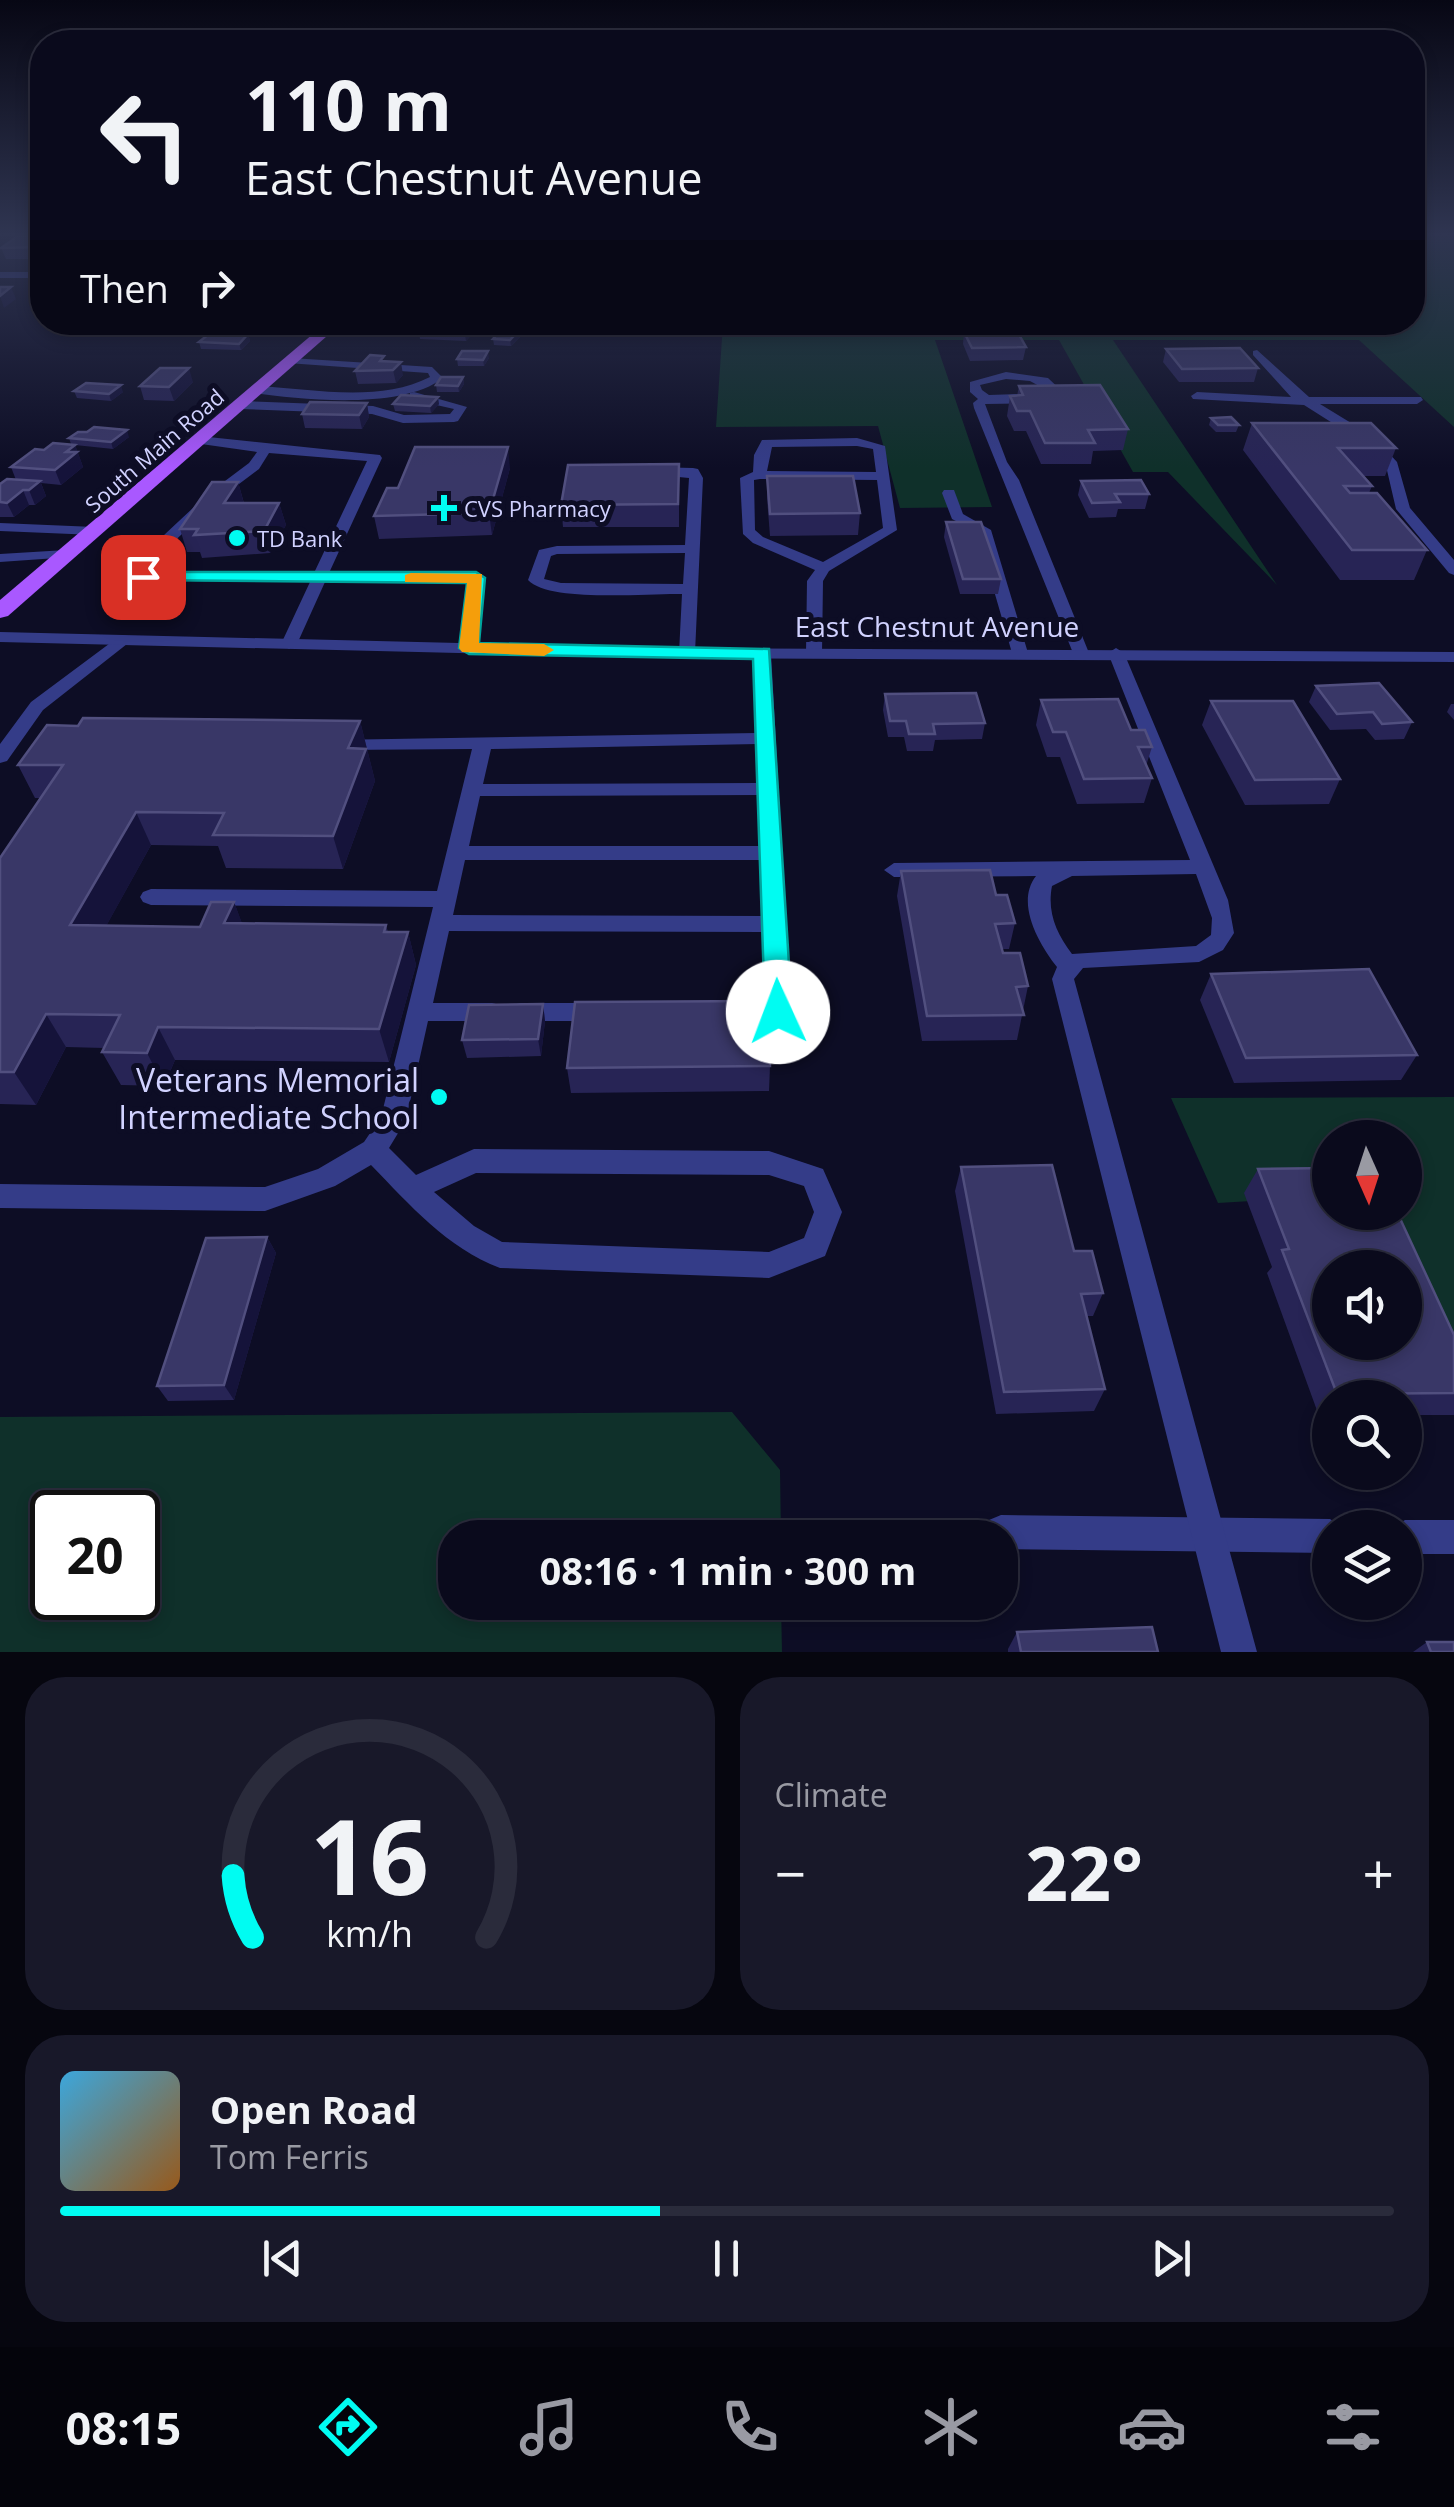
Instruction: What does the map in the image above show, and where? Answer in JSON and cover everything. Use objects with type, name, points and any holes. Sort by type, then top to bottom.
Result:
[{"type":"main road","name":"South Main Road","points":[[0,611],[321,335]]},
{"type":"street","points":[[1256,353],[1305,401],[1369,440],[1392,465],[1404,509],[1454,570]]},
{"type":"street","points":[[291,361],[432,370],[437,378],[427,385],[386,393]]},
{"type":"street","points":[[986,399],[976,392],[976,380],[1043,379],[1053,384],[1059,394],[1048,400],[986,399],[980,408],[1082,653]]},
{"type":"street","points":[[240,406],[372,410],[403,419],[454,418],[462,407],[386,393],[258,390]]},
{"type":"street","points":[[1197,396],[1305,401],[1418,400]]},
{"type":"street","points":[[199,440],[240,449],[324,450],[375,458],[289,644]]},
{"type":"street","points":[[760,474],[761,455],[767,443],[857,442],[879,446],[890,530],[824,568],[814,580],[814,653]]},
{"type":"street","points":[[265,450],[254,466],[214,496],[138,567],[143,577],[476,578],[469,648]]},
{"type":"street","points":[[641,471],[693,472],[687,653]]},
{"type":"street","points":[[824,568],[758,540],[748,531],[746,478],[760,474],[884,476]]},
{"type":"street","points":[[950,493],[957,516],[984,530],[1020,653]]},
{"type":"street","points":[[0,527],[94,531]]},
{"type":"street","points":[[690,589],[561,588],[542,586],[536,580],[544,553],[558,550],[692,548]]},
{"type":"street","points":[[1,558],[66,554]]},
{"type":"street","name":"East Chestnut Avenue","points":[[0,637],[687,653],[1454,656]]},
{"type":"street","points":[[0,758],[47,696],[121,640]]},
{"type":"street","points":[[719,1012],[778,1012],[763,653]]},
{"type":"street","points":[[1116,653],[1204,867],[1225,926],[1224,938],[1216,947],[1200,954],[1089,957],[1069,966],[1063,979],[1239,1652]]},
{"type":"street","points":[[312,744],[766,738]]},
{"type":"street","points":[[0,1196],[266,1200],[326,1178],[373,1150],[393,1120],[482,742]]},
{"type":"street","points":[[471,790],[769,789]]},
{"type":"street","points":[[456,852],[772,853]]},
{"type":"street","points":[[894,870],[1204,867]]},
{"type":"street","points":[[1069,966],[1053,947],[1038,896],[1048,877],[1075,868]]},
{"type":"street","points":[[151,897],[445,899]]},
{"type":"street","points":[[440,923],[775,924]]},
{"type":"street","points":[[419,1012],[619,1012]]},
{"type":"street","points":[[373,1150],[413,1189],[466,1240],[500,1255],[769,1265],[815,1247],[828,1212],[814,1177],[769,1163],[474,1161],[413,1189]]},
{"type":"street","points":[[1018,1532],[1312,1536]]},
{"type":"street","points":[[1422,1536],[1454,1537]]},
{"type":"green space","points":[[1425,313],[1454,313],[1454,427],[1359,340],[1113,340],[1277,585],[1168,472],[1133,472],[1059,340],[935,340],[992,507],[900,508],[878,426],[716,427],[722,335],[1425,335]]},
{"type":"green space","points":[[1454,1097],[1454,1398],[1422,1313],[1422,1250],[1391,1250],[1375,1230],[1422,1230],[1422,1120],[1312,1120],[1312,1197],[1218,1203],[1171,1098]]},
{"type":"green space","points":[[732,1412],[780,1470],[781,1520],[438,1520],[438,1620],[781,1620],[782,1652],[0,1652],[0,1417]]},
{"type":"building","points":[[208,335],[247,335],[239,344],[199,342]]},
{"type":"building","points":[[497,335],[515,335],[510,340],[493,339]]},
{"type":"building","points":[[966,335],[1019,335],[1026,347],[972,348]]},
{"type":"building","points":[[1240,348],[1258,368],[1182,369],[1166,349]]},
{"type":"building","points":[[462,351],[488,351],[483,360],[457,359]]},
{"type":"building","points":[[370,355],[384,356],[380,361],[401,362],[393,370],[355,371]]},
{"type":"building","points":[[160,368],[189,368],[169,387],[140,386]]},
{"type":"building","points":[[441,377],[463,377],[458,386],[436,385]]},
{"type":"building","points":[[86,383],[121,385],[109,394],[74,391]]},
{"type":"building","points":[[1100,385],[1128,429],[1088,430],[1095,443],[1045,443],[1030,411],[1017,411],[1010,396],[1023,395],[1019,386]]},
{"type":"building","points":[[401,395],[438,397],[430,406],[393,404]]},
{"type":"building","points":[[310,402],[367,403],[359,415],[302,414]]},
{"type":"building","points":[[1231,417],[1239,425],[1218,425],[1211,418]]},
{"type":"building","points":[[1252,423],[1371,423],[1396,448],[1338,448],[1372,486],[1344,486],[1350,493],[1377,493],[1427,550],[1352,550]]},
{"type":"building","points":[[94,427],[127,430],[111,442],[69,438]]},
{"type":"building","points":[[53,443],[75,445],[66,452],[77,452],[55,470],[11,467],[35,449],[44,450]]},
{"type":"building","points":[[415,447],[508,447],[489,513],[374,516],[387,488],[398,488]]},
{"type":"building","points":[[679,464],[678,504],[561,505],[568,465]]},
{"type":"building","points":[[767,476],[853,476],[860,513],[770,514]]},
{"type":"building","points":[[7,479],[40,481],[7,503],[0,502],[0,484]]},
{"type":"building","points":[[1141,480],[1149,494],[1115,494],[1120,502],[1092,503],[1081,481]]},
{"type":"building","points":[[212,482],[238,482],[224,503],[279,503],[264,531],[194,535],[198,529],[180,529]]},
{"type":"building","points":[[946,522],[981,522],[1001,579],[963,579]]},
{"type":"building","points":[[1379,683],[1412,722],[1382,724],[1373,712],[1337,714],[1316,686]]},
{"type":"building","points":[[976,693],[985,723],[933,724],[935,734],[909,734],[906,721],[890,721],[885,694]]},
{"type":"building","points":[[1118,699],[1131,730],[1145,730],[1152,747],[1138,747],[1152,778],[1084,779],[1066,732],[1053,732],[1041,700]]},
{"type":"building","points":[[1211,701],[1293,701],[1340,779],[1255,780]]},
{"type":"building","points":[[83,718],[360,721],[348,748],[366,749],[333,836],[213,835],[224,813],[136,812],[70,925],[200,927],[211,902],[234,902],[224,923],[386,925],[384,932],[408,932],[379,1029],[158,1027],[147,1053],[102,1052],[120,1015],[46,1014],[14,1072],[0,1072],[0,858],[63,765],[18,765],[47,725],[78,726]]},
{"type":"building","points":[[990,870],[996,895],[1007,895],[1015,923],[995,924],[1003,953],[1020,953],[1028,986],[1016,987],[1024,1015],[927,1016],[901,871]]},
{"type":"building","points":[[1369,969],[1417,1055],[1246,1058],[1211,974]]},
{"type":"building","points":[[767,1001],[770,1066],[567,1068],[575,1002]]},
{"type":"building","points":[[543,1004],[538,1039],[462,1040],[469,1005]]},
{"type":"building","points":[[1052,1165],[1074,1251],[1092,1251],[1103,1293],[1081,1294],[1105,1389],[1004,1392],[961,1167]]},
{"type":"building","points":[[1312,1168],[1312,1230],[1405,1230],[1415,1250],[1312,1250],[1312,1329],[1282,1250],[1289,1249],[1258,1169]]},
{"type":"building","points":[[267,1237],[224,1385],[157,1386],[206,1238]]},
{"type":"building","points":[[1422,1266],[1454,1335],[1454,1393],[1422,1393],[1422,1380],[1332,1380],[1324,1360],[1422,1360]]},
{"type":"building","points":[[1152,1627],[1158,1652],[1021,1652],[1017,1632]]},
{"type":"building","points":[[1427,1642],[1454,1642],[1454,1652],[1431,1652]]},
{"type":"slow traffic","points":[[411,578],[476,578],[469,648],[544,650]]},
{"type":"place","name":"CVS Pharmacy","points":[[444,508]]},
{"type":"place","name":"TD Bank","points":[[237,538]]},
{"type":"place","name":"Veterans Memorial Intermediate School","points":[[439,1097]]},
{"type":"route","points":[[143,577],[476,578],[469,648],[763,653],[778,1012]]}]
